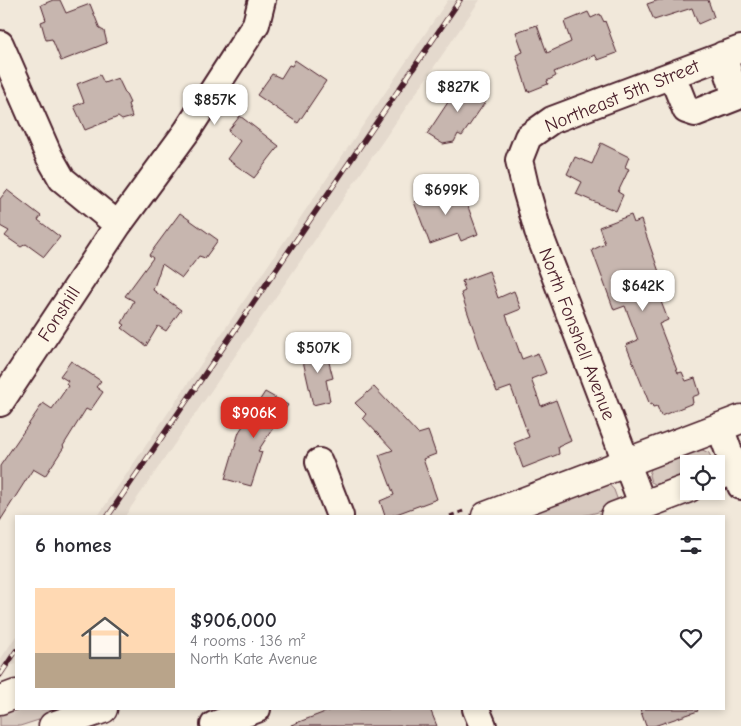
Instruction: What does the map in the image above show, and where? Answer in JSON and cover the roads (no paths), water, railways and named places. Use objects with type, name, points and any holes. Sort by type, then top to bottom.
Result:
[{"type":"main road","points":[[489,515],[730,423]]},
{"type":"main road","points":[[618,515],[680,492]]},
{"type":"main road","points":[[0,700],[15,694]]},
{"type":"main road","points":[[53,726],[100,710]]},
{"type":"street","points":[[0,44],[49,156],[62,179],[118,225],[187,131],[256,24],[262,0]]},
{"type":"street","points":[[672,75],[686,110],[696,113],[739,99],[732,52]]},
{"type":"street","name":"Northeast 5th Street","points":[[519,160],[528,137],[552,120],[732,52]]},
{"type":"street","name":"North Fonshell Avenue","points":[[519,160],[538,231],[643,506]]},
{"type":"street","name":"Fonshill","points":[[0,403],[118,225]]},
{"type":"street","points":[[730,423],[733,475]]},
{"type":"street","points":[[319,462],[340,515]]},
{"type":"street","points":[[214,725],[254,710]]},
{"type":"street","points":[[476,710],[483,726]]},
{"type":"railway","points":[[109,515],[460,0]]},
{"type":"railway","points":[[0,675],[15,652]]}]
